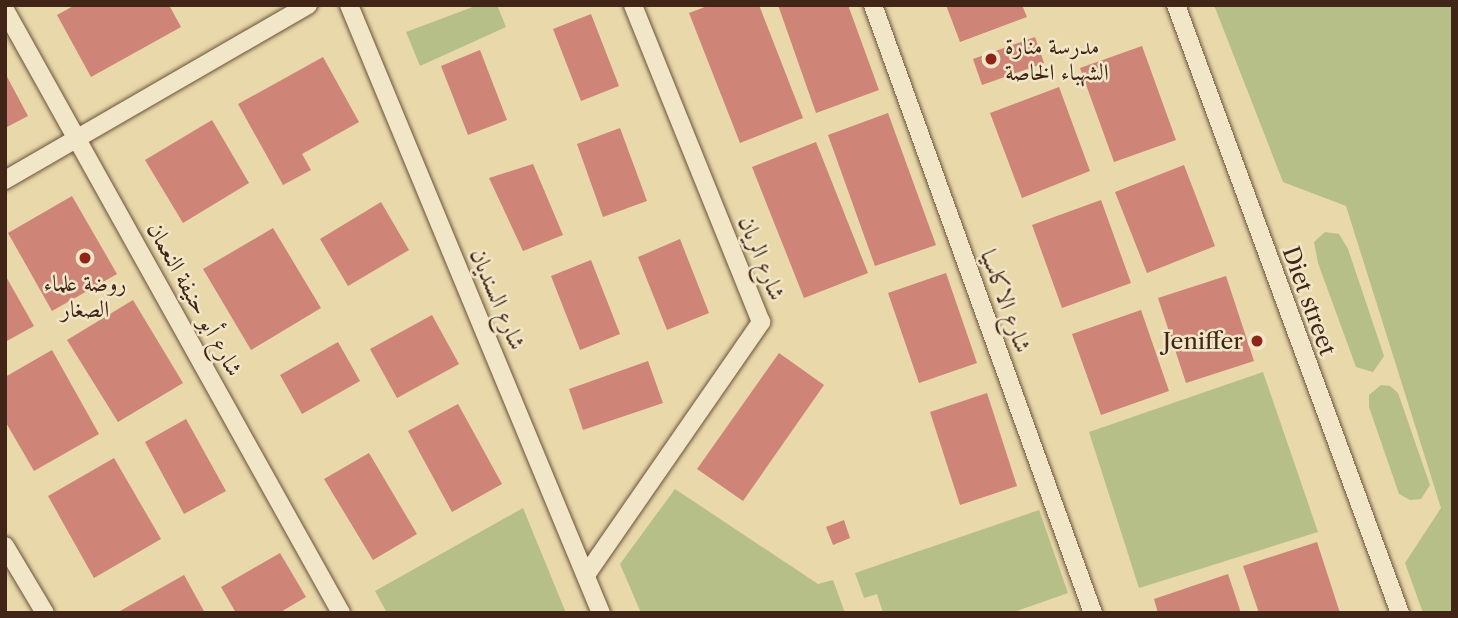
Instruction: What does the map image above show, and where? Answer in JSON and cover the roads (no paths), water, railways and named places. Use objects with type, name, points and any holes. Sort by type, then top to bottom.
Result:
[{"type":"street","points":[[5,180],[308,5]]},
{"type":"street","name":"شارع السنديان","points":[[349,5],[601,613]]},
{"type":"street","name":"شارع الريان","points":[[586,575],[761,322],[633,5]]},
{"type":"street","name":"شارع الاكاسيا","points":[[873,5],[1093,613]]},
{"type":"street","name":"Diet street","points":[[1176,5],[1400,613]]},
{"type":"street","name":"شارع أبو حنيفة النعمان","points":[[5,10],[341,613]]},
{"type":"street","points":[[5,546],[45,613]]},
{"type":"place","name":"مدرسة منارة الشهباء الخاصة","points":[[991,59]]},
{"type":"place","name":"روضة علماء الصغار","points":[[85,258]]},
{"type":"place","name":"Jeniffer","points":[[1257,341]]}]
